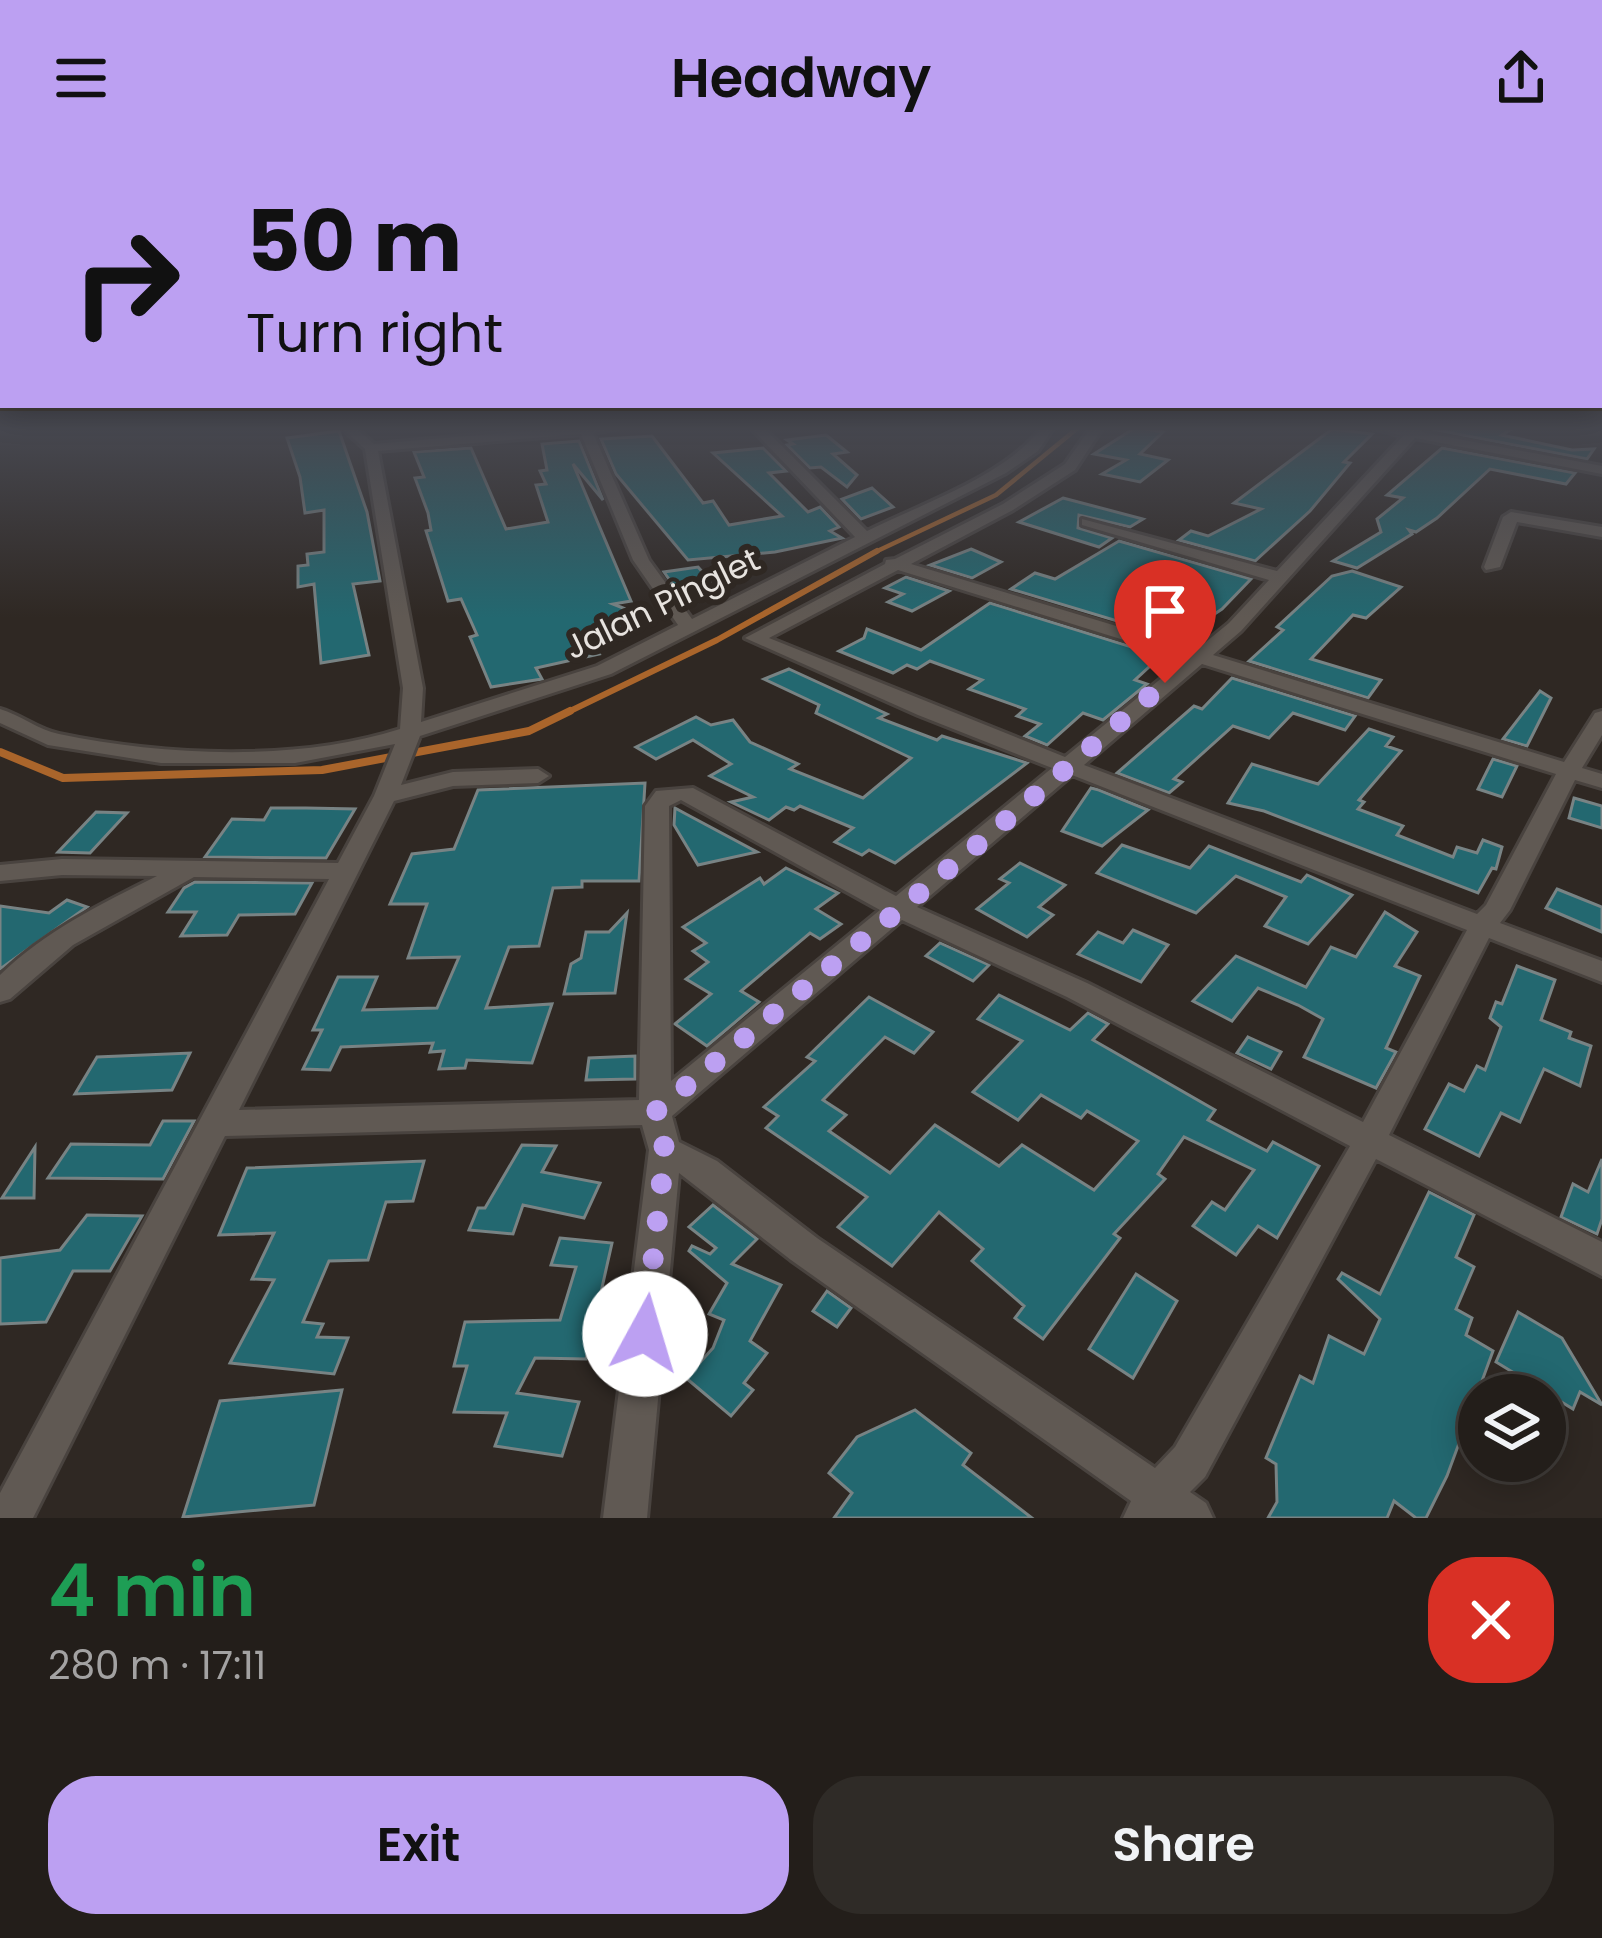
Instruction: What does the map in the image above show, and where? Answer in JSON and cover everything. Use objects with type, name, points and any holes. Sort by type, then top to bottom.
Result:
[{"type":"street","points":[[10,1518],[400,761],[412,662],[379,491]]},
{"type":"street","points":[[612,491],[641,560],[690,629]]},
{"type":"street","points":[[818,491],[864,537]]},
{"type":"street","name":"Jalan Pinglet","points":[[400,761],[690,629],[959,491]]},
{"type":"street","points":[[1033,491],[754,638],[925,712],[1602,972]]},
{"type":"street","points":[[213,1123],[655,1112],[1235,627],[1359,491]]},
{"type":"street","points":[[1492,567],[1511,517],[1602,532]]},
{"type":"street","points":[[1087,522],[1278,578]]},
{"type":"street","points":[[892,563],[1602,781]]},
{"type":"street","points":[[0,715],[48,740],[161,756],[400,761],[453,779],[538,776]]},
{"type":"street","points":[[1152,1506],[1190,1462],[1370,1140],[1483,924],[1497,910],[1569,770],[1602,717]]},
{"type":"street","points":[[625,1518],[665,1150],[655,1112],[657,806],[664,796],[685,793],[897,908],[1077,990],[1602,1260]]},
{"type":"street","points":[[0,873],[62,867],[343,871]]},
{"type":"street","points":[[0,992],[31,959],[51,946],[193,868]]},
{"type":"street","points":[[665,1150],[705,1171],[1152,1506],[1191,1518]]},
{"type":"building","points":[[302,491],[360,491],[380,581],[353,584],[369,655],[321,663],[314,584],[298,587],[298,566],[308,565],[307,554],[324,552],[324,510],[305,513]]},
{"type":"building","points":[[420,491],[489,491],[506,529],[548,522],[538,491],[584,491],[631,601],[613,604],[653,620],[587,639],[599,654],[536,668],[542,679],[491,687],[470,637],[477,635],[461,599],[448,601],[426,531],[431,530]]},
{"type":"building","points":[[630,491],[694,491],[703,503],[713,501],[729,525],[782,516],[754,491],[787,491],[808,512],[820,507],[839,527],[830,531],[842,538],[775,552],[688,560]]},
{"type":"building","points":[[875,491],[893,507],[861,519],[842,499]]},
{"type":"building","points":[[1250,491],[1327,491],[1255,561],[1179,540],[1191,531],[1208,536],[1261,509],[1234,503]]},
{"type":"building","points":[[1392,491],[1467,491],[1437,518],[1416,532],[1409,530],[1412,534],[1357,568],[1333,561],[1381,532],[1377,519],[1403,498],[1387,495]]},
{"type":"building","points":[[1063,498],[1143,519],[1130,527],[1079,515],[1078,528],[1112,538],[1099,547],[1019,522]]},
{"type":"building","points":[[1119,541],[1251,579],[1222,609],[1177,639],[1011,589],[1035,573],[1055,579]]},
{"type":"building","points":[[971,549],[1001,562],[972,578],[930,565]]},
{"type":"building","points":[[698,567],[715,586],[678,592],[664,572]]},
{"type":"building","points":[[1352,571],[1401,587],[1366,618],[1353,615],[1311,659],[1381,680],[1368,698],[1249,661],[1283,630],[1277,627],[1332,576]]},
{"type":"building","points":[[906,577],[949,591],[912,611],[888,602],[903,594],[885,588]]},
{"type":"building","points":[[990,603],[1161,656],[1135,680],[1147,684],[1103,720],[1083,713],[1047,745],[1025,736],[1040,724],[1017,716],[1025,709],[969,689],[982,680],[930,661],[893,673],[839,651],[864,638],[867,629],[921,650]]},
{"type":"building","points":[[789,669],[887,714],[879,718],[937,740],[942,736],[1027,763],[895,863],[869,850],[862,855],[835,842],[853,828],[800,806],[786,807],[769,820],[731,802],[753,797],[710,776],[731,764],[693,740],[656,759],[636,747],[696,717],[711,725],[733,720],[750,742],[798,764],[790,769],[863,798],[911,758],[816,713],[819,705],[764,679]]},
{"type":"building","points":[[1232,678],[1355,716],[1345,730],[1293,713],[1269,738],[1233,726],[1174,779],[1182,782],[1169,793],[1117,773],[1194,706],[1202,709]]},
{"type":"building","points":[[1540,691],[1551,698],[1527,746],[1503,739]]},
{"type":"building","points":[[1369,729],[1393,737],[1386,746],[1401,751],[1359,800],[1364,802],[1358,809],[1403,826],[1397,835],[1453,857],[1457,847],[1477,853],[1483,840],[1502,847],[1496,869],[1492,868],[1478,893],[1264,811],[1228,803],[1252,764],[1318,784]]},
{"type":"building","points":[[1493,759],[1517,766],[1502,797],[1478,789]]},
{"type":"building","points":[[645,783],[639,881],[582,881],[582,887],[553,888],[539,946],[509,947],[486,1008],[552,1004],[532,1063],[467,1060],[465,1068],[439,1069],[444,1051],[430,1052],[433,1043],[341,1047],[330,1070],[303,1069],[322,1030],[313,1030],[338,977],[377,977],[363,1010],[437,1008],[459,957],[408,958],[427,904],[390,904],[412,854],[454,849],[478,790]]},
{"type":"building","points":[[1091,788],[1148,810],[1102,846],[1062,831]]},
{"type":"building","points":[[1574,798],[1602,806],[1602,828],[1569,818]]},
{"type":"building","points":[[271,808],[355,809],[326,858],[205,857],[232,819],[264,820]]},
{"type":"building","points":[[675,808],[757,852],[698,865],[674,825]]},
{"type":"building","points":[[96,812],[127,813],[90,853],[58,852]]},
{"type":"building","points":[[1122,845],[1190,868],[1209,846],[1301,882],[1307,875],[1352,895],[1308,944],[1265,926],[1286,897],[1236,876],[1196,913],[1097,873]]},
{"type":"building","points":[[1020,863],[1065,885],[1039,907],[1053,915],[1027,937],[977,909],[1009,883],[1000,879]]},
{"type":"building","points":[[786,868],[838,893],[816,909],[841,924],[820,939],[810,933],[741,991],[759,1002],[707,1046],[675,1024],[711,994],[686,979],[708,962],[693,951],[706,943],[683,927],[760,878],[764,884]]},
{"type":"building","points":[[195,882],[312,883],[295,914],[239,915],[227,935],[181,936],[196,912],[168,912],[184,888]]},
{"type":"building","points":[[1557,889],[1602,907],[1602,932],[1546,908]]},
{"type":"building","points":[[67,900],[87,907],[0,969],[0,906],[49,913]]},
{"type":"building","points":[[1385,912],[1417,932],[1395,966],[1420,976],[1386,1048],[1396,1052],[1376,1088],[1304,1057],[1323,1019],[1298,1005],[1258,988],[1232,1021],[1193,1001],[1236,956],[1306,987],[1331,947],[1356,957]]},
{"type":"building","points":[[627,913],[615,993],[564,994],[571,964],[581,958],[586,932],[609,932]]},
{"type":"building","points":[[1133,930],[1168,945],[1141,982],[1078,954],[1098,932],[1123,943]]},
{"type":"building","points":[[940,943],[989,965],[973,981],[926,956]]},
{"type":"building","points":[[1517,966],[1555,980],[1541,1020],[1591,1046],[1580,1086],[1544,1069],[1520,1122],[1501,1113],[1479,1156],[1425,1129],[1449,1084],[1464,1091],[1477,1066],[1485,1070],[1501,1027],[1490,1018],[1496,1002],[1502,1004]]},
{"type":"building","points":[[999,995],[1070,1030],[1088,1013],[1108,1024],[1093,1040],[1215,1110],[1208,1120],[1267,1151],[1273,1142],[1319,1166],[1277,1238],[1258,1226],[1236,1255],[1193,1226],[1212,1202],[1225,1210],[1254,1170],[1184,1137],[1158,1174],[1165,1179],[1114,1234],[1120,1238],[1043,1339],[1015,1318],[1024,1306],[972,1261],[983,1249],[939,1212],[892,1266],[838,1227],[867,1197],[766,1128],[778,1116],[764,1107],[815,1061],[807,1057],[869,997],[933,1032],[914,1053],[885,1037],[823,1100],[846,1115],[829,1131],[890,1173],[935,1125],[999,1166],[1022,1145],[1094,1190],[1138,1141],[1087,1111],[1081,1118],[1041,1095],[1018,1120],[973,1092],[1022,1041],[978,1019]]},
{"type":"building","points":[[1248,1037],[1281,1052],[1271,1069],[1237,1053]]},
{"type":"building","points":[[190,1053],[172,1090],[75,1094],[97,1057]]},
{"type":"building","points":[[635,1056],[635,1079],[586,1080],[589,1058]]},
{"type":"building","points":[[163,1121],[194,1121],[163,1179],[48,1178],[71,1144],[150,1145]]},
{"type":"building","points":[[522,1145],[556,1146],[542,1172],[600,1183],[584,1218],[523,1205],[513,1234],[469,1230],[478,1208],[485,1208]]},
{"type":"building","points":[[35,1147],[34,1198],[2,1198]]},
{"type":"building","points":[[1602,1159],[1602,1219],[1597,1234],[1561,1217],[1573,1184],[1588,1192]]},
{"type":"building","points":[[424,1161],[413,1201],[386,1202],[368,1260],[329,1261],[303,1322],[323,1324],[317,1337],[348,1338],[334,1374],[230,1363],[274,1280],[252,1279],[274,1233],[219,1235],[247,1168]]},
{"type":"building","points":[[1429,1192],[1474,1215],[1456,1257],[1474,1267],[1456,1309],[1472,1318],[1466,1335],[1493,1351],[1485,1374],[1458,1374],[1458,1446],[1426,1518],[1416,1518],[1394,1501],[1387,1518],[1268,1518],[1277,1502],[1276,1464],[1266,1458],[1300,1376],[1313,1383],[1329,1336],[1364,1354],[1380,1319],[1338,1279],[1342,1273],[1380,1294]]},
{"type":"building","points":[[713,1205],[757,1239],[732,1264],[781,1285],[750,1341],[767,1353],[744,1383],[753,1390],[731,1416],[686,1378],[713,1348],[724,1320],[709,1314],[727,1283],[689,1251],[692,1246],[710,1254],[716,1248],[689,1227]]},
{"type":"building","points":[[87,1215],[142,1216],[110,1271],[73,1271],[46,1322],[0,1324],[0,1258],[60,1250]]},
{"type":"building","points":[[560,1238],[612,1243],[586,1359],[535,1358],[517,1393],[579,1402],[562,1456],[495,1446],[507,1413],[454,1412],[467,1366],[454,1366],[465,1322],[560,1320],[576,1267],[551,1265]]},
{"type":"building","points":[[1136,1274],[1177,1301],[1133,1378],[1089,1349]]},
{"type":"building","points":[[827,1291],[851,1308],[837,1327],[813,1311]]},
{"type":"building","points":[[1518,1312],[1562,1338],[1602,1405],[1580,1392],[1573,1409],[1566,1405],[1566,1374],[1516,1374],[1496,1362]]},
{"type":"building","points":[[342,1390],[314,1505],[183,1517],[220,1401]]},
{"type":"building","points":[[915,1410],[971,1453],[963,1465],[1032,1518],[834,1518],[852,1493],[829,1473],[857,1437]]},
{"type":"waterway","points":[[875,552],[1001,491]]},
{"type":"waterway","points":[[564,714],[717,640],[875,552]]},
{"type":"waterway","points":[[871,554],[875,552]]},
{"type":"waterway","points":[[0,752],[63,778],[322,770],[529,731],[570,711]]},
{"type":"route","points":[[645,1334],[665,1150],[655,1112],[1165,683]]}]
